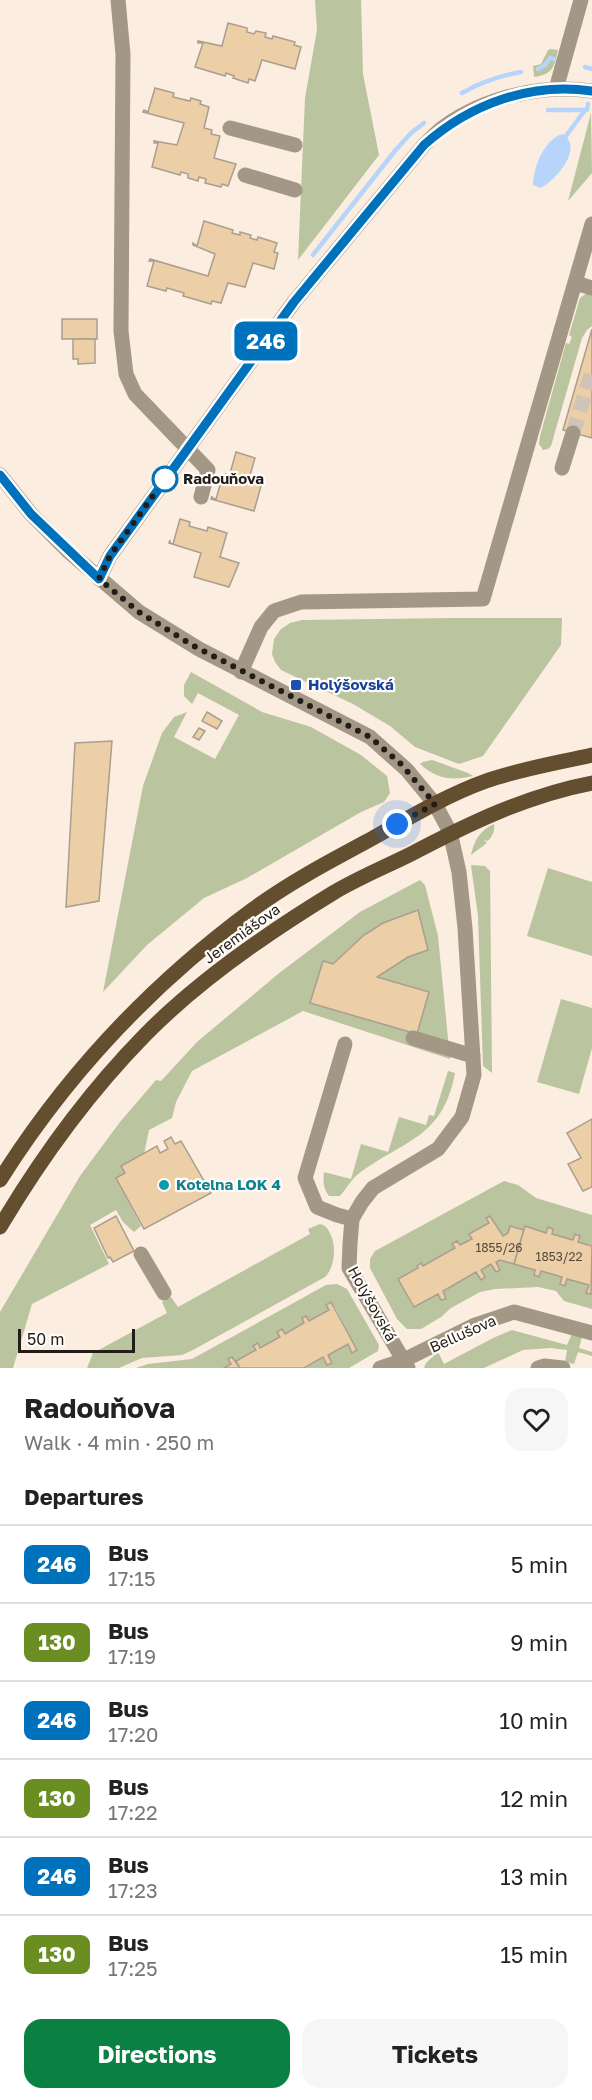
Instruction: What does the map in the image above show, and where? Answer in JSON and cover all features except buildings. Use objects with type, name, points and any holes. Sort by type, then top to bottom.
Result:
[{"type":"main road","name":"Jeremiášova","points":[[0,1180],[56,1100],[128,1016],[177,970],[253,909],[321,866],[435,804],[495,778],[592,755]]},
{"type":"main road","name":"Jeremiášova","points":[[0,1227],[46,1154],[78,1111],[146,1034],[193,991],[276,930],[335,892],[450,832],[494,813],[572,787],[592,783]]},
{"type":"street","points":[[118,0],[123,54],[121,331],[126,374],[135,394],[208,470],[201,497]]},
{"type":"street","points":[[556,89],[581,0]]},
{"type":"street","points":[[99,579],[110,556],[294,302],[424,145],[445,126],[478,108],[521,93],[556,89],[592,91]]},
{"type":"street","points":[[230,128],[295,145]]},
{"type":"street","points":[[245,175],[295,190]]},
{"type":"street","points":[[241,672],[261,627],[274,611],[302,602],[483,599],[576,283],[587,261],[592,224]]},
{"type":"street","points":[[576,283],[592,288]]},
{"type":"street","points":[[562,468],[573,433]]},
{"type":"street","name":"Holýšovská","points":[[0,475],[31,514],[99,579],[139,612],[241,672],[370,737],[402,765],[435,804],[450,832],[459,872],[465,928],[474,1075],[462,1117],[438,1149],[373,1188],[352,1219],[349,1268],[406,1364]]},
{"type":"street","points":[[413,1038],[473,1056]]},
{"type":"street","points":[[345,1044],[305,1178],[317,1207],[352,1219]]},
{"type":"street","points":[[141,1254],[164,1293]]},
{"type":"street","name":"Bellušova","points":[[380,1368],[406,1364],[475,1325],[514,1312],[592,1333]]},
{"type":"street","points":[[538,1368],[544,1366],[562,1368]]},
{"type":"green space","points":[[315,0],[361,0],[363,74],[379,155],[298,260],[305,98],[317,30]]},
{"type":"green space","points":[[548,50],[558,50],[552,69],[534,77],[533,66],[541,64]]},
{"type":"green space","points":[[591,113],[592,173],[568,201]]},
{"type":"green space","points":[[587,293],[592,294],[592,326],[582,338],[551,446],[543,450],[539,444],[540,436],[566,343],[569,344],[572,337],[569,335],[580,298]]},
{"type":"green space","points":[[562,618],[561,645],[483,756],[459,764],[415,747],[390,726],[353,704],[281,670],[272,654],[274,639],[281,629],[290,623],[302,620]]},
{"type":"green space","points":[[191,672],[262,712],[311,727],[361,755],[387,776],[390,793],[384,802],[361,812],[247,878],[204,898],[147,945],[103,992],[143,786],[162,733],[174,717],[187,712],[174,737],[215,759],[239,715],[198,693],[192,704],[184,696],[184,685]]},
{"type":"green space","points":[[432,760],[473,776],[445,778],[438,776],[420,764]]},
{"type":"green space","points":[[494,824],[491,837],[488,841],[484,840],[487,843],[471,855],[478,836]]},
{"type":"green space","points":[[471,865],[485,866],[490,871],[492,1073],[483,1066],[478,916]]},
{"type":"green space","points":[[548,868],[592,882],[592,956],[527,936]]},
{"type":"green space","points":[[420,880],[425,885],[438,936],[450,1059],[303,1011],[192,1071],[176,1102],[172,1118],[149,1130],[144,1154],[122,1166],[125,1173],[116,1178],[141,1226],[134,1232],[123,1222],[116,1210],[90,1225],[109,1264],[32,1304],[13,1368],[0,1368],[0,1312],[80,1176],[120,1122],[156,1080],[161,1081],[197,1042],[278,974],[360,912]],"holes":[[[418,910],[428,950],[408,957],[377,977],[429,992],[417,1034],[311,1003],[323,961],[333,964],[361,938],[394,919]]]},
{"type":"green space","points":[[561,999],[592,1008],[592,1048],[579,1094],[537,1082]]},
{"type":"green space","points":[[448,1071],[455,1073],[449,1095],[431,1125],[406,1144],[358,1174],[340,1196],[329,1196],[324,1184],[324,1172],[351,1179],[361,1144],[388,1152],[399,1117],[426,1125],[429,1115],[434,1116]]},
{"type":"green space","points":[[504,1181],[518,1185],[536,1198],[592,1215],[592,1245],[578,1242],[580,1236],[573,1240],[552,1234],[553,1229],[548,1227],[546,1233],[525,1227],[524,1230],[510,1226],[508,1233],[503,1236],[490,1216],[486,1218],[489,1223],[469,1234],[472,1239],[460,1245],[457,1241],[453,1244],[455,1248],[423,1266],[421,1263],[417,1265],[418,1268],[398,1279],[413,1307],[438,1294],[441,1300],[445,1299],[443,1291],[476,1272],[481,1280],[485,1277],[481,1270],[491,1264],[496,1272],[500,1270],[496,1262],[500,1260],[535,1270],[534,1275],[538,1277],[541,1271],[562,1277],[560,1284],[565,1286],[567,1279],[589,1285],[586,1293],[591,1294],[592,1292],[592,1309],[564,1301],[556,1291],[538,1287],[495,1289],[480,1292],[451,1308],[421,1329],[407,1329],[397,1319],[370,1268],[370,1259],[375,1251]]},
{"type":"green space","points":[[320,1224],[325,1226],[332,1237],[334,1252],[332,1266],[325,1277],[182,1355],[142,1358],[119,1368],[87,1368],[93,1353],[167,1313],[162,1302],[171,1297],[178,1307],[310,1234],[308,1229]]},
{"type":"green space","points":[[337,1284],[347,1289],[379,1345],[378,1351],[349,1368],[304,1368],[323,1357],[327,1365],[332,1363],[328,1355],[348,1344],[352,1353],[357,1350],[335,1307],[309,1321],[306,1316],[302,1318],[304,1323],[285,1334],[282,1329],[278,1332],[280,1337],[260,1348],[258,1344],[253,1346],[256,1350],[235,1362],[232,1357],[228,1359],[231,1364],[224,1368],[136,1368],[148,1364],[192,1359],[326,1285]]},
{"type":"green space","points":[[512,1330],[567,1345],[572,1334],[582,1337],[579,1348],[592,1352],[592,1356],[578,1352],[574,1364],[565,1362],[567,1350],[550,1348],[523,1350],[484,1368],[424,1368],[438,1352],[444,1364]]},
{"type":"water","points":[[563,134],[569,140],[571,148],[565,163],[547,184],[541,188],[533,185],[535,170],[541,154],[551,141]]},
{"type":"waterway","points":[[538,69],[550,58],[554,59]]},
{"type":"waterway","points":[[585,67],[592,69]]},
{"type":"waterway","points":[[462,93],[490,80],[521,72]]},
{"type":"waterway","points":[[566,136],[587,110],[588,104]]},
{"type":"waterway","points":[[548,110],[585,110]]},
{"type":"waterway","points":[[313,255],[394,152],[411,133],[424,123]]},
{"type":"tunnel","points":[[573,433],[592,372]]},
{"type":"bus line","name":"246","points":[[0,475],[31,514],[99,579],[110,556],[294,302],[424,145],[445,126],[478,108],[521,93],[556,89],[592,91]]},
{"type":"place","name":"Radouňova","points":[[165,479]]},
{"type":"place","name":"Holýšovská","points":[[296,685]]},
{"type":"place","name":"Kotelna LOK 4","points":[[164,1185]]},
{"type":"route","points":[[165,479],[110,556],[99,579],[139,612],[192,645],[370,737],[402,765],[435,804],[397,824]]}]
